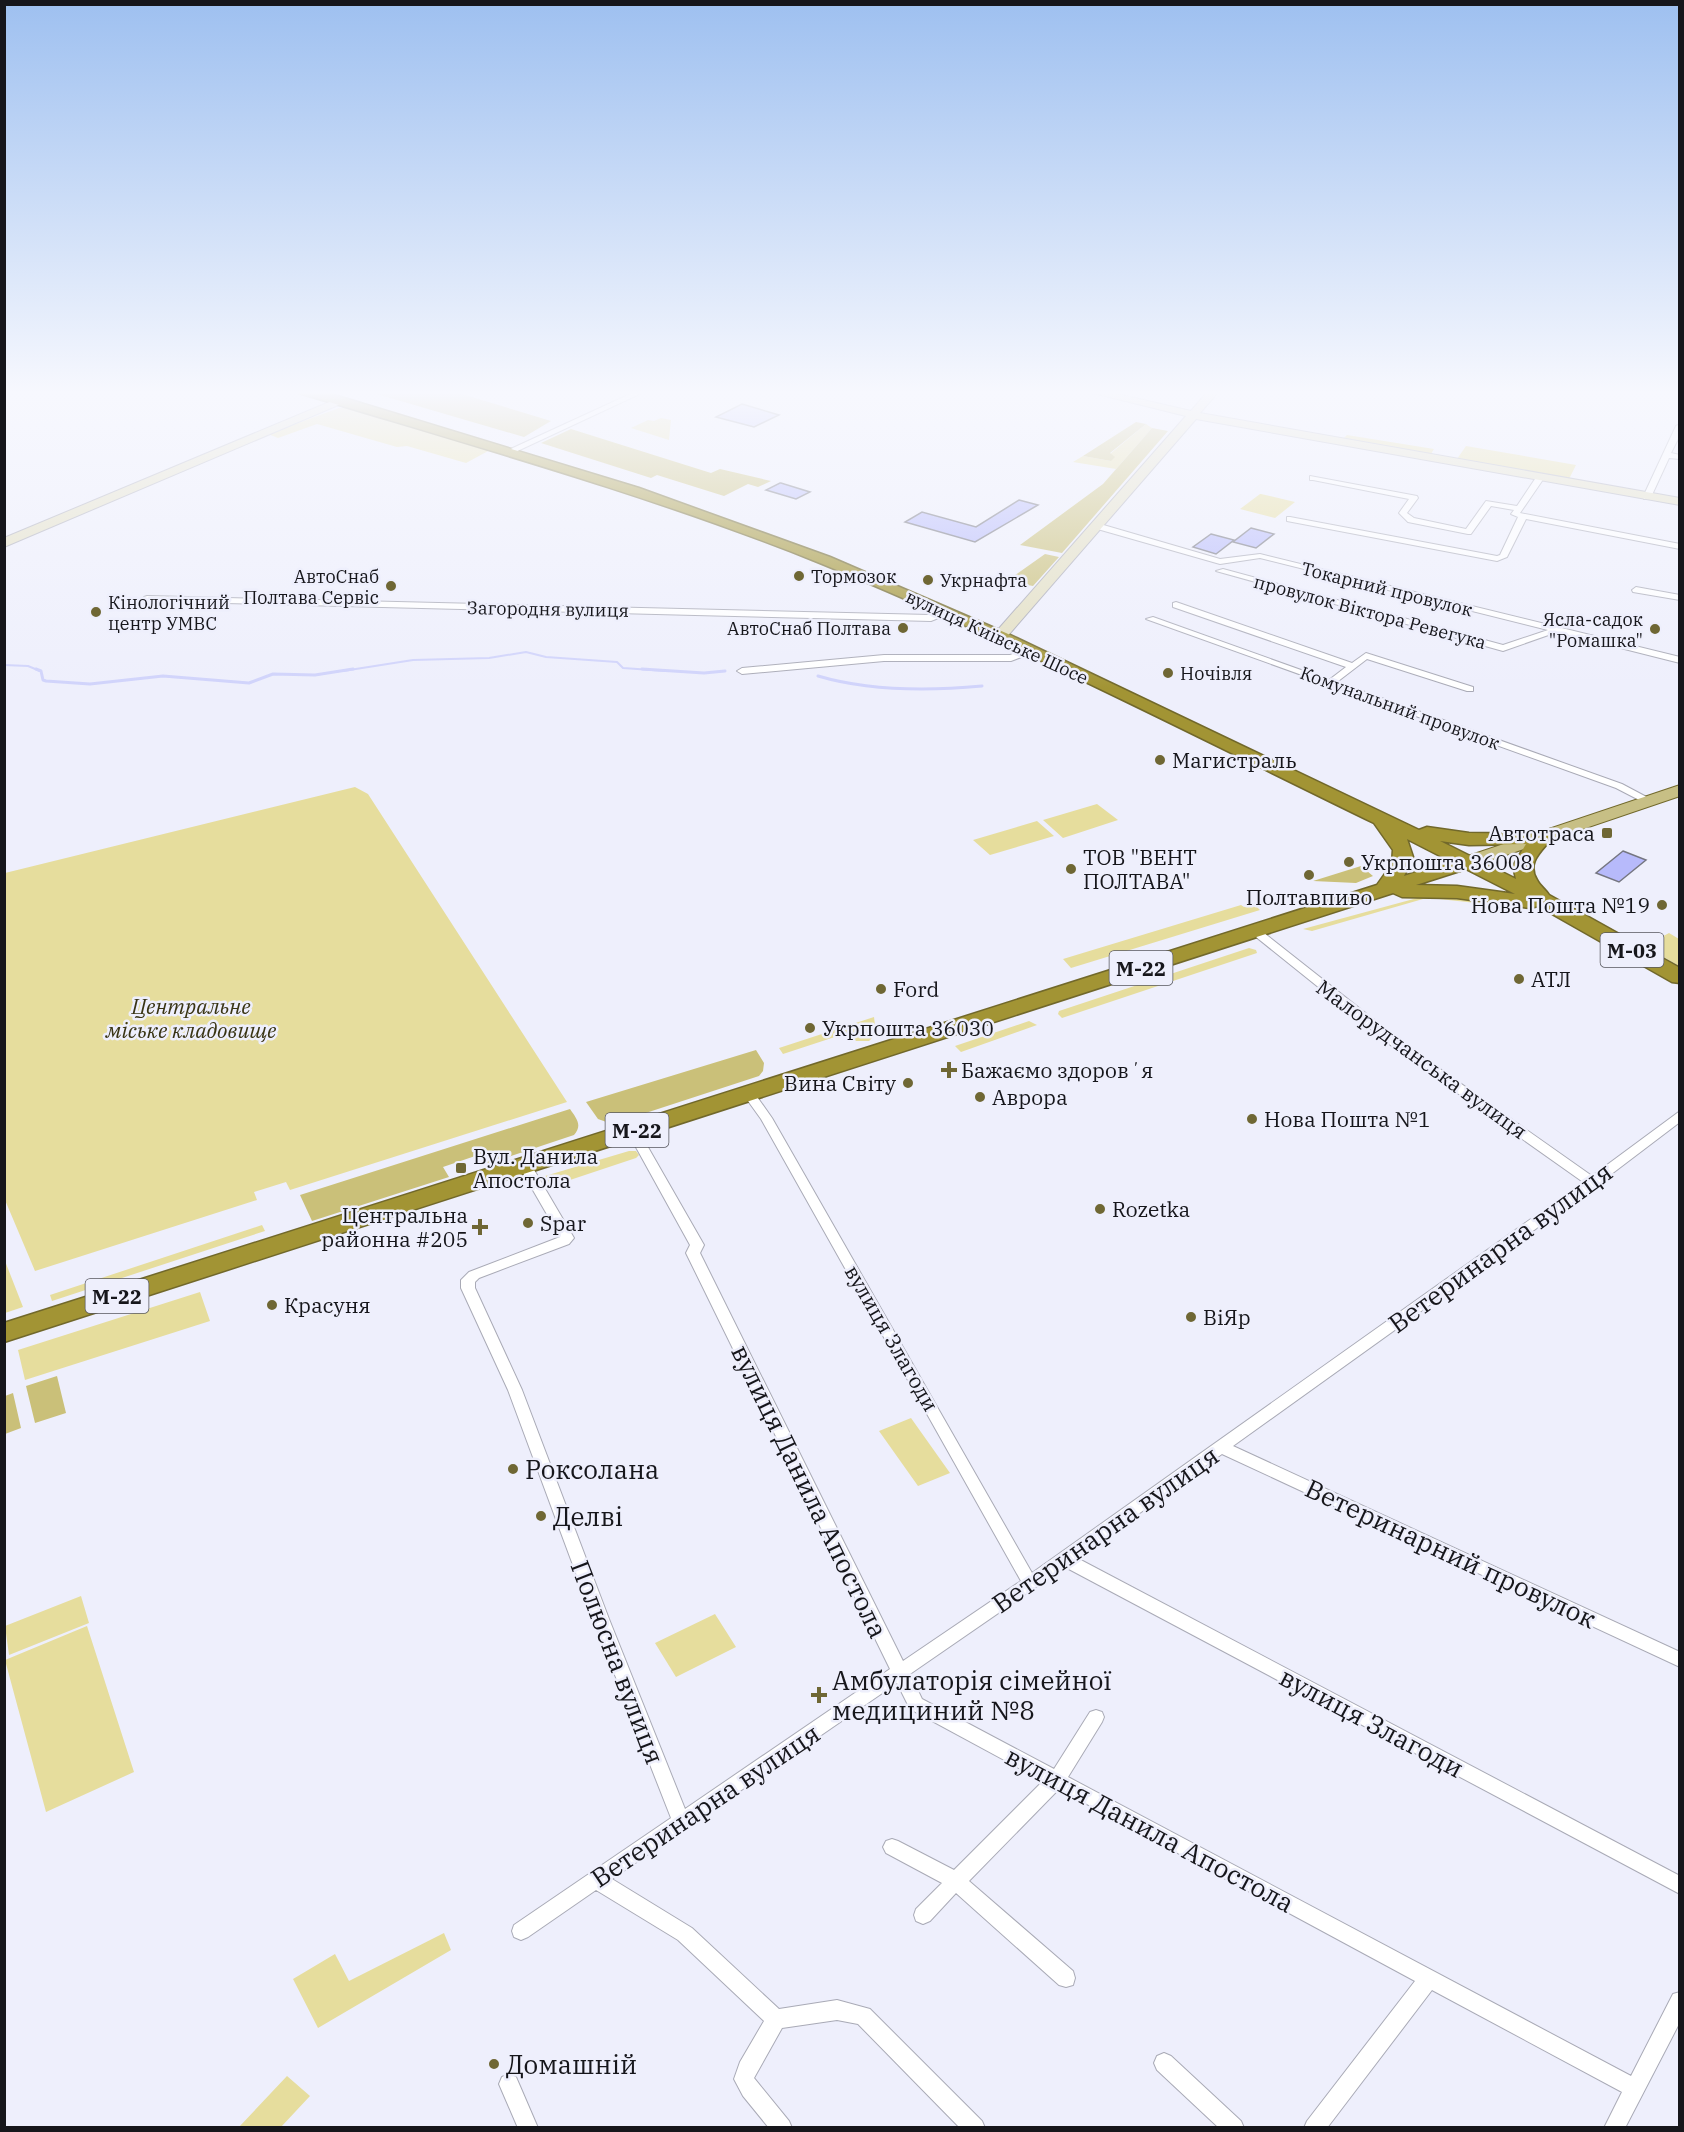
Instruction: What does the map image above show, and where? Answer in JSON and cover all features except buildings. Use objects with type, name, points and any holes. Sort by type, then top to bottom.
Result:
[{"type":"highway","name":"вулиця Київське Шосе","points":[[629,489],[755,533],[1000,636],[1381,819],[1558,908]]},
{"type":"highway","points":[[1381,819],[1453,838],[1542,838]]},
{"type":"highway","points":[[1381,819],[1399,840],[1405,857],[1403,864],[1382,891]]},
{"type":"highway","points":[[1542,838],[1526,855],[1522,867],[1523,874],[1531,887],[1558,908]]},
{"type":"highway","name":"М-22","points":[[4,1333],[1468,862]]},
{"type":"highway","points":[[1382,891],[1480,894],[1558,908]]},
{"type":"highway","name":"М-03","points":[[1558,908],[1680,977]]},
{"type":"main road","points":[[1468,862],[1680,790]]},
{"type":"street","points":[[4,543],[130,489]]},
{"type":"street","points":[[1000,636],[1129,489]]},
{"type":"street","points":[[1373,489],[1414,498],[1403,513],[1411,520],[1468,532],[1490,503],[1521,513],[1680,547]]},
{"type":"street","points":[[1290,519],[1497,559],[1503,557],[1521,513],[1534,489]]},
{"type":"street","points":[[1605,489],[1680,502]]},
{"type":"street","points":[[1647,497],[1650,489]]},
{"type":"street","name":"Токарний провулок","points":[[1097,526],[1220,562],[1260,556],[1555,631],[1680,660]]},
{"type":"street","name":"провулок Віктора Ревегука","points":[[1220,571],[1503,648],[1555,631]]},
{"type":"street","points":[[1636,590],[1680,598]]},
{"type":"street","name":"Загородня вулиця","points":[[147,599],[931,618],[947,613]]},
{"type":"street","points":[[1176,605],[1230,626],[1353,666]]},
{"type":"street","name":"Комунальний провулок","points":[[1149,619],[1619,786],[1649,801]]},
{"type":"street","points":[[742,671],[884,658],[1011,658],[1029,651]]},
{"type":"street","points":[[1330,683],[1366,656],[1470,689]]},
{"type":"street","name":"Малорудчанська вулиця","points":[[1255,931],[1402,1048],[1592,1182]]},
{"type":"street","name":"вулиця Злагоди","points":[[750,1094],[909,1366],[1030,1583]]},
{"type":"street","name":"Ветеринарна вулиця","points":[[521,1931],[1065,1559],[1592,1182],[1680,1115]]},
{"type":"street","name":"вулиця Данила Апостола","points":[[633,1131],[697,1245],[693,1253],[916,1704],[1634,2088]]},
{"type":"street","name":"Полюсна вулиця","points":[[525,1166],[567,1238],[474,1275],[468,1280],[468,1287],[515,1390],[681,1822]]},
{"type":"street","name":"Ветеринарний провулок","points":[[1222,1447],[1680,1660]]},
{"type":"street","name":"вулиця Злагоди","points":[[1065,1559],[1680,1886]]},
{"type":"street","points":[[923,1915],[1057,1779],[1096,1717]]},
{"type":"street","points":[[892,1847],[956,1881],[1066,1978]]},
{"type":"street","points":[[596,1880],[678,1929],[776,2019]]},
{"type":"street","points":[[1314,2127],[1429,1978]]},
{"type":"street","points":[[1614,2127],[1680,2001]]},
{"type":"street","points":[[776,2019],[837,2010],[863,2016],[975,2127]]},
{"type":"street","points":[[776,2019],[747,2069],[744,2079],[750,2090],[782,2127]]},
{"type":"street","points":[[1164,2063],[1234,2127]]},
{"type":"street","points":[[508,2084],[528,2127]]},
{"type":"green space","points":[[1260,494],[1295,502],[1275,518],[1240,509]]},
{"type":"green space","name":"Центральне міське кладовище","points":[[355,787],[368,794],[567,1102],[290,1190],[286,1182],[254,1192],[257,1200],[35,1271],[5,1200],[5,873]]},
{"type":"green space","points":[[1097,804],[1118,820],[1063,838],[1043,820]]},
{"type":"green space","points":[[1037,821],[1054,836],[990,855],[973,840]]},
{"type":"green space","points":[[1436,895],[1499,903],[1495,905],[1423,899],[1312,931],[1303,929],[1421,897]]},
{"type":"green space","points":[[1254,904],[1260,910],[1071,968],[1063,959],[1241,905],[1244,907]]},
{"type":"green space","points":[[1669,933],[1679,939],[1679,966],[1645,946]]},
{"type":"green space","points":[[1249,948],[1256,950],[1257,953],[1062,1018],[1058,1014],[1059,1011]]},
{"type":"green space","points":[[874,1017],[876,1034],[869,1041],[856,1041],[847,1033],[783,1054],[779,1048]]},
{"type":"green space","points":[[1029,1021],[1037,1025],[961,1052],[955,1046]]},
{"type":"green space","points":[[629,1151],[636,1151],[639,1155],[636,1158],[543,1189],[539,1181],[545,1176]]},
{"type":"green space","points":[[262,1225],[265,1231],[52,1301],[50,1295]]},
{"type":"green space","points":[[4,1261],[23,1307],[5,1313]]},
{"type":"green space","points":[[200,1292],[210,1321],[25,1380],[18,1350]]},
{"type":"green space","points":[[911,1418],[950,1473],[918,1486],[879,1431]]},
{"type":"green space","points":[[81,1596],[89,1623],[9,1655],[5,1626]]},
{"type":"green space","points":[[715,1614],[736,1647],[676,1677],[655,1643]]},
{"type":"green space","points":[[87,1626],[134,1772],[46,1812],[5,1660]]},
{"type":"green space","points":[[444,1933],[451,1950],[318,2028],[293,1979],[335,1954],[349,1981]]},
{"type":"green space","points":[[287,2076],[310,2096],[281,2127],[239,2127]]},
{"type":"shaded area","points":[[703,489],[737,489],[724,496]]},
{"type":"shaded area","points":[[1096,489],[1117,489],[1062,553],[1020,545]]},
{"type":"shaded area","points":[[1045,554],[1059,557],[1033,586],[1017,583],[1011,578]]},
{"type":"shaded area","points":[[1361,866],[1373,876],[1356,883],[1313,881]]},
{"type":"shaded area","points":[[756,1050],[764,1063],[763,1071],[759,1076],[612,1124],[598,1119],[586,1102]]},
{"type":"shaded area","points":[[570,1109],[578,1125],[574,1135],[487,1164],[481,1154],[443,1167],[449,1177],[312,1221],[300,1195]]},
{"type":"shaded area","points":[[57,1376],[66,1413],[35,1423],[26,1386]]},
{"type":"shaded area","points":[[13,1393],[21,1428],[5,1434],[5,1396]]},
{"type":"waterway","points":[[343,671],[413,660],[489,658],[526,652],[546,657],[617,662],[623,668],[666,671]]},
{"type":"waterway","points":[[4,665],[28,666],[40,671]]},
{"type":"waterway","points":[[36,669],[41,671],[43,680],[46,681],[90,684],[163,676],[249,683],[273,674],[315,675],[353,669]]},
{"type":"waterway","points":[[642,669],[704,673],[725,671]]},
{"type":"waterway","points":[[818,676],[858,685],[899,689],[982,686]]},
{"type":"place","name":"Тормозок","points":[[799,576]]},
{"type":"place","name":"Укрнафта","points":[[928,580]]},
{"type":"place","name":"АвтоСнаб Полтава Сервіс","points":[[391,586]]},
{"type":"place","name":"Кінологічний центр УМВС","points":[[96,612]]},
{"type":"place","name":"АвтоСнаб Полтава","points":[[903,628]]},
{"type":"place","name":"Ясла-садок \"Ромашка\"","points":[[1655,629]]},
{"type":"place","name":"Ночівля","points":[[1168,673]]},
{"type":"place","name":"Магистраль","points":[[1160,760]]},
{"type":"place","name":"Автотраса","points":[[1607,833]]},
{"type":"place","name":"Укрпошта 36008","points":[[1349,862]]},
{"type":"place","name":"ТОВ \"ВЕНТ ПОЛТАВА\"","points":[[1071,869]]},
{"type":"place","name":"Полтавпиво","points":[[1309,875]]},
{"type":"place","name":"Нова Пошта №19","points":[[1662,905]]},
{"type":"place","name":"АТЛ","points":[[1519,979]]},
{"type":"place","name":"Ford","points":[[881,989]]},
{"type":"place","name":"Укрпошта 36030","points":[[810,1028]]},
{"type":"place","name":"Бажаємо здоровʼя","points":[[949,1070]]},
{"type":"place","name":"Вина Світу","points":[[908,1083]]},
{"type":"place","name":"Аврора","points":[[980,1097]]},
{"type":"place","name":"Нова Пошта №1","points":[[1252,1119]]},
{"type":"place","name":"Вул. Данила Апостола","points":[[461,1168]]},
{"type":"place","name":"Rozetka","points":[[1100,1209]]},
{"type":"place","name":"Spar","points":[[528,1223]]},
{"type":"place","name":"Центральна районна #205","points":[[480,1227]]},
{"type":"place","name":"Красуня","points":[[272,1305]]},
{"type":"place","name":"ВіЯр","points":[[1191,1317]]},
{"type":"place","name":"Роксолана","points":[[513,1469]]},
{"type":"place","name":"Делві","points":[[541,1516]]},
{"type":"place","name":"Амбулаторія сімейної медициний №8","points":[[819,1695]]},
{"type":"place","name":"Домашній","points":[[494,2064]]}]
